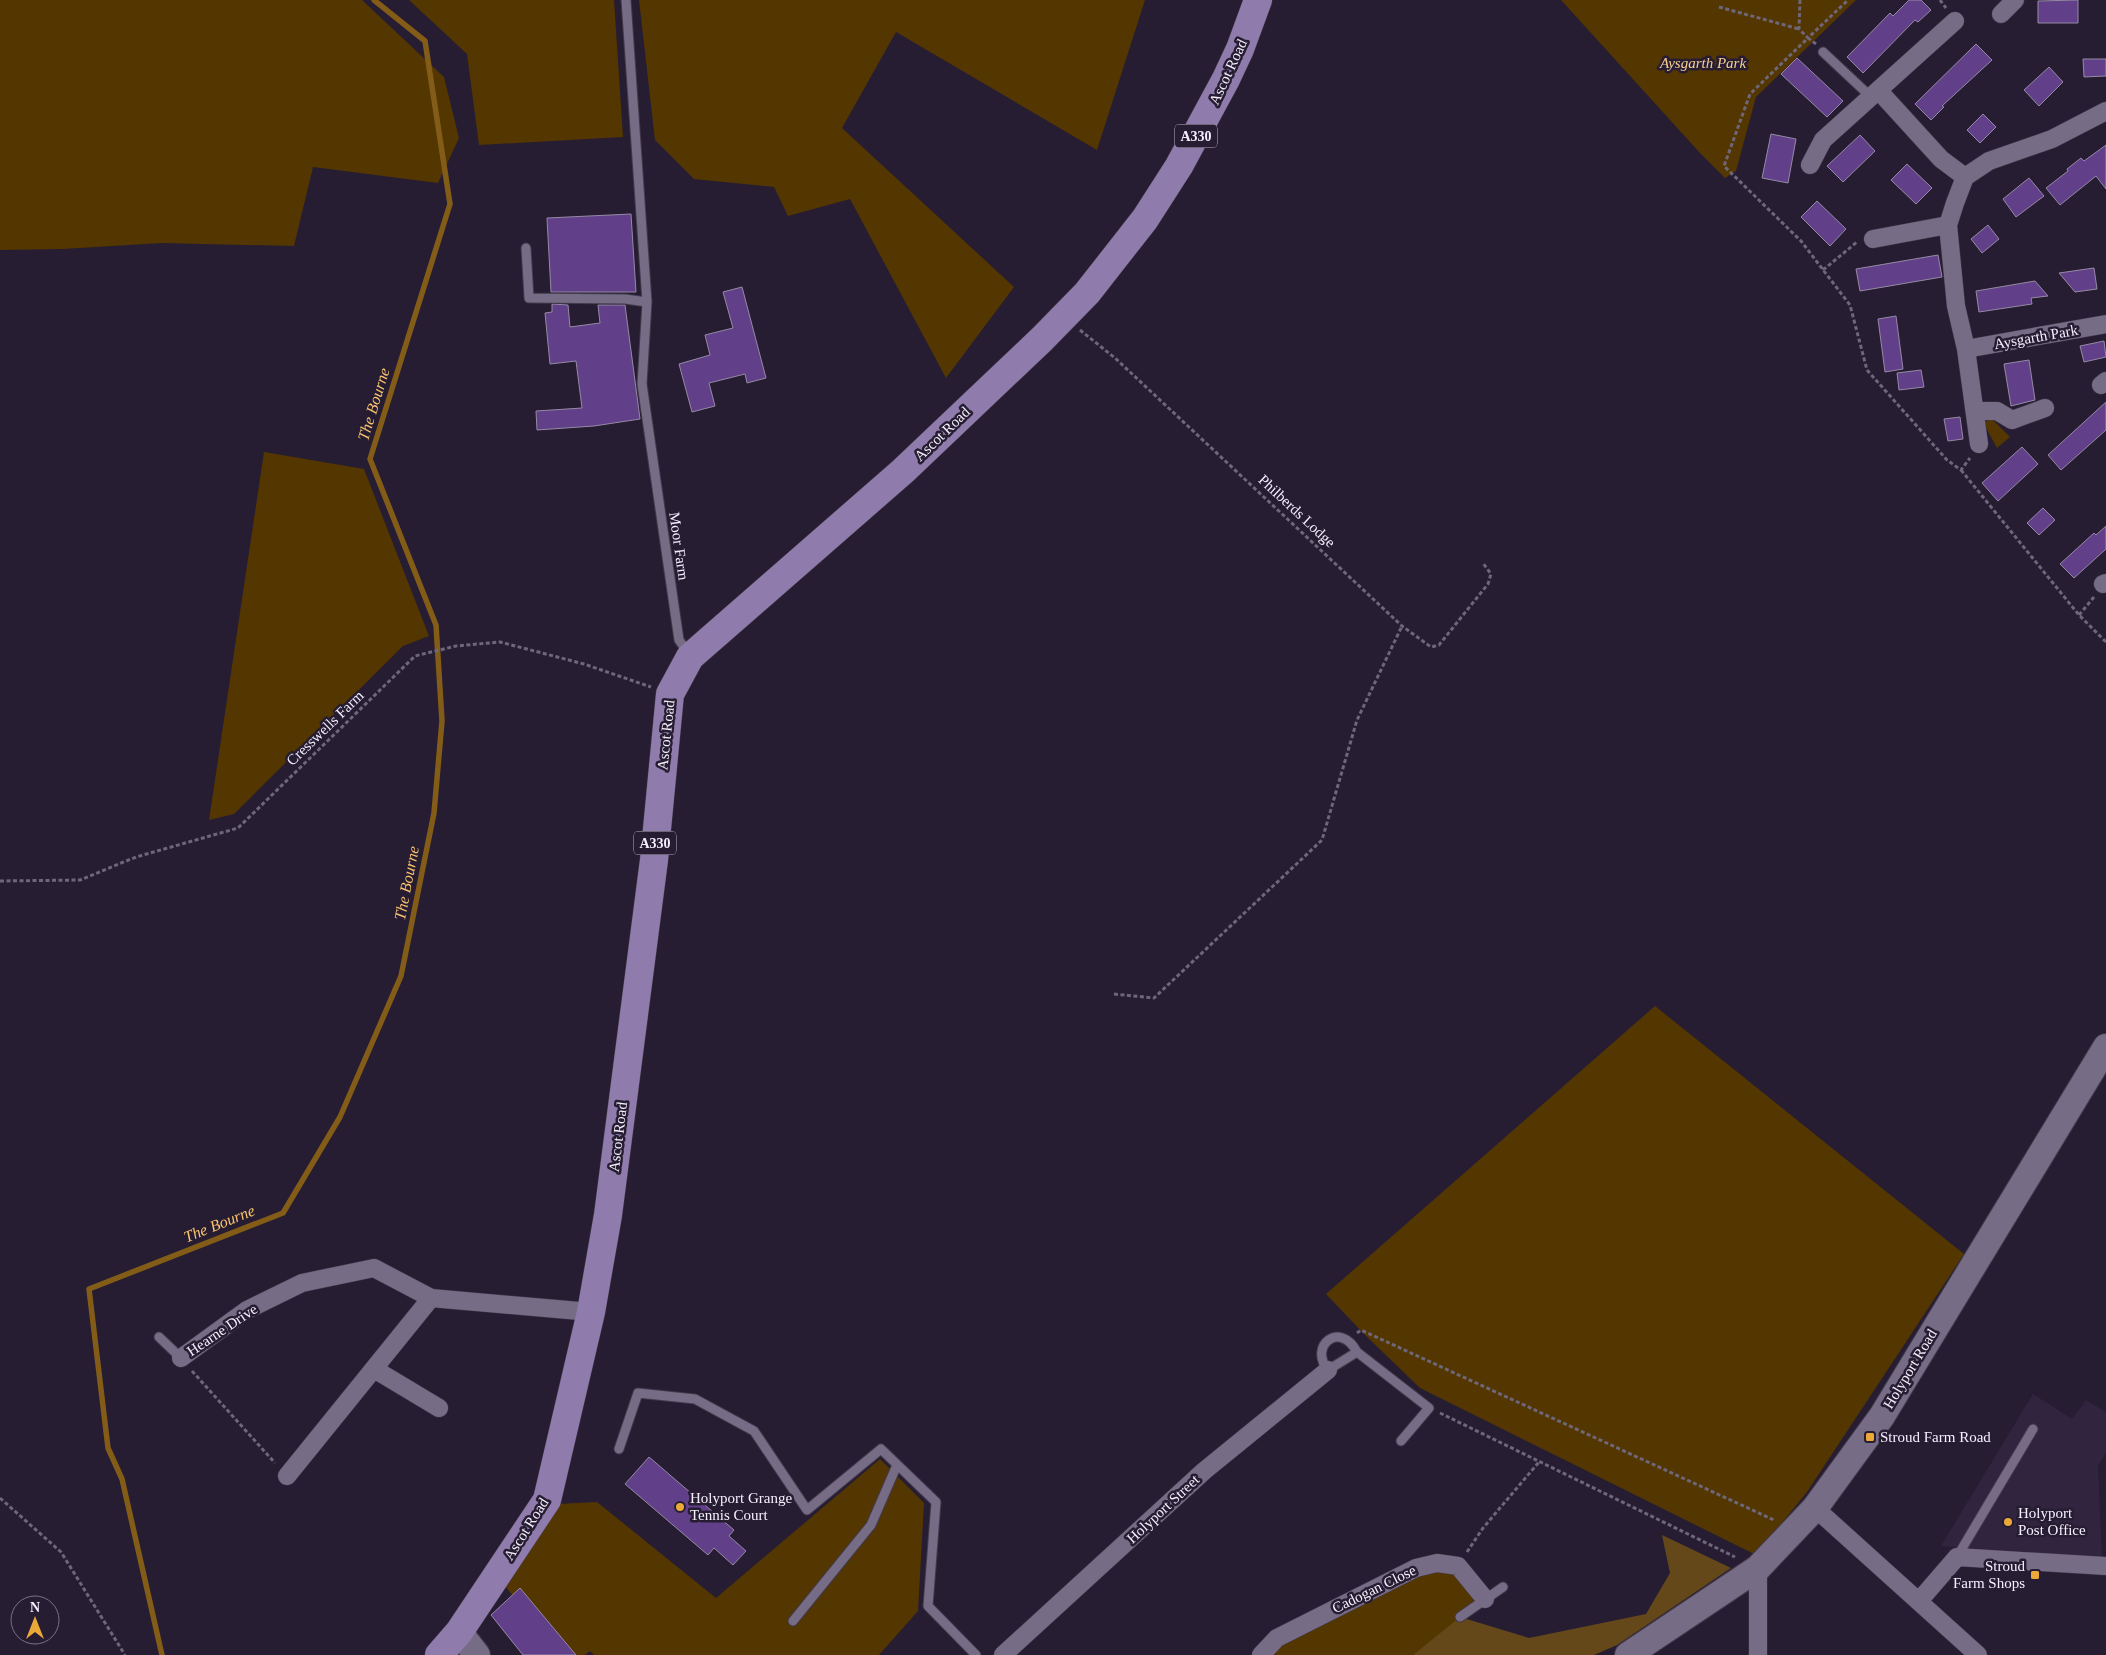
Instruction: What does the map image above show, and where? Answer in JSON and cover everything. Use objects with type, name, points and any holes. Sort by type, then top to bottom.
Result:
[{"type":"main road","name":"Ascot Road","points":[[439,1655],[458,1632],[547,1500],[591,1312],[608,1215],[653,870],[670,694],[690,657],[896,477],[1064,318],[1126,245],[1179,166],[1240,49],[1258,0]]},
{"type":"street","points":[[2001,14],[2015,0]]},
{"type":"street","points":[[1810,165],[1823,140],[1955,21]]},
{"type":"street","points":[[1875,94],[1941,158],[1965,177]]},
{"type":"street","points":[[1979,444],[1966,349],[1956,306],[1948,225],[1965,177],[1989,161],[2052,139],[2106,111]]},
{"type":"street","points":[[1873,239],[1948,225]]},
{"type":"street","name":"Aysgarth Park","points":[[1966,349],[2106,324]]},
{"type":"street","points":[[1974,411],[1997,411],[2012,420],[2044,408]]},
{"type":"street","name":"Holyport Road","points":[[1628,1655],[1758,1568],[1815,1508],[1882,1416],[2106,1048]]},
{"type":"street","name":"Hearne Drive","points":[[181,1358],[247,1310],[302,1283],[374,1268],[431,1298],[591,1312]]},
{"type":"street","points":[[287,1476],[431,1298]]},
{"type":"street","points":[[374,1369],[439,1408]]},
{"type":"street","name":"Holyport Street","points":[[1003,1655],[1204,1471],[1328,1370]]},
{"type":"street","points":[[1815,1508],[1978,1655]]},
{"type":"street","points":[[1919,1601],[1957,1557],[2106,1566]]},
{"type":"street","name":"Cadogan Close","points":[[1261,1655],[1277,1638],[1416,1568],[1437,1563],[1458,1566]]},
{"type":"street","points":[[1458,1566],[1485,1599]]},
{"type":"street","points":[[1758,1568],[1758,1655]]},
{"type":"street","points":[[458,1632],[477,1655]]},
{"type":"lane","name":"Moor Farm","points":[[626,0],[647,302],[642,384],[679,640],[690,657]]},
{"type":"lane","points":[[1823,52],[1875,94]]},
{"type":"lane","points":[[526,248],[528,298],[625,299],[647,302]]},
{"type":"lane","points":[[159,1337],[181,1358]]},
{"type":"lane","points":[[1357,1352],[1328,1370],[1322,1363],[1322,1348],[1327,1342],[1334,1338],[1342,1337],[1350,1340],[1357,1352],[1429,1408],[1401,1441]]},
{"type":"lane","points":[[619,1449],[638,1393],[695,1399],[754,1432],[807,1510],[881,1449],[936,1502],[928,1606],[976,1655]]},
{"type":"lane","points":[[1957,1557],[2033,1429]]},
{"type":"lane","points":[[793,1622],[871,1525],[897,1465]]},
{"type":"lane","points":[[1460,1617],[1503,1587]]},
{"type":"path","points":[[1799,29],[1800,0]]},
{"type":"path","points":[[1848,0],[1750,94],[1724,166],[1801,241],[1850,305],[1868,370],[1947,460],[1961,470],[2080,615],[2106,642]]},
{"type":"path","points":[[1719,7],[1799,29],[1808,38]]},
{"type":"path","points":[[1823,270],[1855,242],[1873,239]]},
{"type":"path","name":"Philberds Lodge","points":[[1064,318],[1115,358],[1402,626],[1432,647],[1439,645],[1488,584],[1490,574],[1484,563]]},
{"type":"path","points":[[1961,470],[1979,444]]},
{"type":"path","points":[[2080,615],[2105,584]]},
{"type":"path","points":[[1114,994],[1154,998],[1322,840],[1356,720],[1402,626]]},
{"type":"path","name":"Cresswells Farm","points":[[0,880],[80,880],[136,857],[238,828],[415,656],[456,646],[500,642],[584,664],[670,694]]},
{"type":"path","points":[[1350,1340],[1361,1330],[1795,1529]]},
{"type":"path","points":[[181,1358],[287,1476]]},
{"type":"path","points":[[1429,1408],[1758,1568]]},
{"type":"path","points":[[1458,1566],[1483,1528],[1539,1462]]},
{"type":"path","points":[[0,1498],[61,1552],[125,1655]]},
{"type":"shaded area","points":[[2033,1394],[2072,1419],[2086,1400],[2106,1412],[2106,1453],[2098,1466],[2102,1557],[1941,1546]]},
{"type":"shaded area","points":[[1662,1535],[1731,1568],[1617,1645],[1594,1655],[1413,1655],[1460,1617],[1529,1638],[1646,1614],[1670,1573]]},
{"type":"green space","points":[[0,0],[362,0],[444,77],[459,138],[438,183],[313,167],[294,246],[162,243],[63,249],[0,250]]},
{"type":"green space","points":[[409,0],[614,0],[623,137],[479,145],[467,54]]},
{"type":"green space","points":[[639,0],[1145,0],[1097,150],[896,32],[842,128],[1014,287],[946,378],[850,199],[788,216],[774,187],[694,179],[655,140]]},
{"type":"green space","name":"Aysgarth Park","points":[[1561,0],[1856,0],[1756,97],[1736,171],[1725,178]]},
{"type":"green space","points":[[1992,419],[2010,437],[1997,448],[1983,422]]},
{"type":"green space","points":[[264,452],[364,469],[429,636],[403,646],[234,814],[209,820]]},
{"type":"green space","points":[[1655,1006],[1964,1254],[1807,1492],[1756,1555],[1420,1388],[1326,1294]]},
{"type":"green space","points":[[880,1459],[924,1503],[918,1611],[879,1655],[594,1655],[590,1651],[585,1655],[562,1655],[504,1585],[557,1504],[597,1502],[716,1598]]},
{"type":"green space","points":[[1458,1566],[1485,1599],[1413,1655],[1261,1655],[1416,1568]]},
{"type":"building","points":[[1909,0],[1921,0],[1931,10],[1918,22],[1915,20],[1863,73],[1847,57],[1890,13],[1893,16]]},
{"type":"building","points":[[2078,0],[2078,23],[2038,23],[2038,1]]},
{"type":"building","points":[[1976,44],[1992,60],[1942,106],[1944,107],[1931,120],[1915,104]]},
{"type":"building","points":[[1797,58],[1843,101],[1827,117],[1781,74]]},
{"type":"building","points":[[2083,59],[2106,59],[2106,76],[2084,77]]},
{"type":"building","points":[[2049,67],[2063,82],[2039,106],[2024,90]]},
{"type":"building","points":[[1983,114],[1996,127],[1980,143],[1967,130]]},
{"type":"building","points":[[1771,134],[1796,139],[1788,183],[1762,178]]},
{"type":"building","points":[[1860,135],[1875,151],[1843,182],[1827,166]]},
{"type":"building","points":[[2106,145],[2106,189],[2096,176],[2060,205],[2046,188],[2081,158],[2084,161]]},
{"type":"building","points":[[1907,164],[1932,188],[1916,204],[1891,180]]},
{"type":"building","points":[[2029,178],[2044,196],[2016,217],[2003,199]]},
{"type":"building","points":[[1817,201],[1846,229],[1830,246],[1801,217]]},
{"type":"building","points":[[631,214],[636,292],[551,292],[547,218]]},
{"type":"building","points":[[1988,225],[1999,239],[1982,253],[1971,239]]},
{"type":"building","points":[[1938,255],[1942,277],[1860,291],[1856,269]]},
{"type":"building","points":[[2094,268],[2097,289],[2075,292],[2059,273]]},
{"type":"building","points":[[2035,281],[2048,296],[2031,298],[2032,304],[1979,312],[1976,291]]},
{"type":"building","points":[[742,287],[766,378],[747,383],[745,374],[709,383],[715,406],[692,412],[679,364],[710,355],[705,335],[733,328],[723,292]]},
{"type":"building","points":[[552,304],[568,305],[570,327],[600,323],[598,305],[625,305],[640,419],[594,426],[537,430],[536,411],[582,408],[576,361],[550,364],[545,313],[552,312]]},
{"type":"building","points":[[1896,316],[1903,369],[1885,372],[1878,319]]},
{"type":"building","points":[[2104,341],[2106,357],[2084,362],[2080,346]]},
{"type":"building","points":[[2029,360],[2035,400],[2011,406],[2004,364]]},
{"type":"building","points":[[1921,370],[1924,387],[1899,390],[1897,373]]},
{"type":"building","points":[[2106,402],[2106,430],[2061,470],[2048,455]]},
{"type":"building","points":[[1960,417],[1963,439],[1948,441],[1944,419]]},
{"type":"building","points":[[2022,447],[2038,464],[1998,501],[1982,483]]},
{"type":"building","points":[[2043,508],[2055,520],[2039,535],[2027,523]]},
{"type":"building","points":[[2106,526],[2106,549],[2074,578],[2060,564],[2094,533],[2096,535]]},
{"type":"building","name":"Holyport Grange Tennis Court","points":[[649,1457],[734,1530],[729,1536],[746,1551],[733,1565],[714,1548],[708,1555],[625,1484]]},
{"type":"building","points":[[520,1588],[576,1655],[523,1655],[491,1615]]},
{"type":"waterway","name":"The Bourne","points":[[162,1655],[122,1479],[108,1448],[89,1289],[283,1213],[340,1117],[401,976],[434,813],[442,721],[436,625],[370,459],[450,204],[425,41],[374,0]]},
{"type":"place","name":"Stroud Farm Road","points":[[1870,1437]]},
{"type":"place","name":"Holyport Grange Tennis Court","points":[[680,1507]]},
{"type":"place","name":"Holyport Post Office","points":[[2008,1522]]},
{"type":"place","name":"Stroud Farm Shops","points":[[2035,1575]]}]
